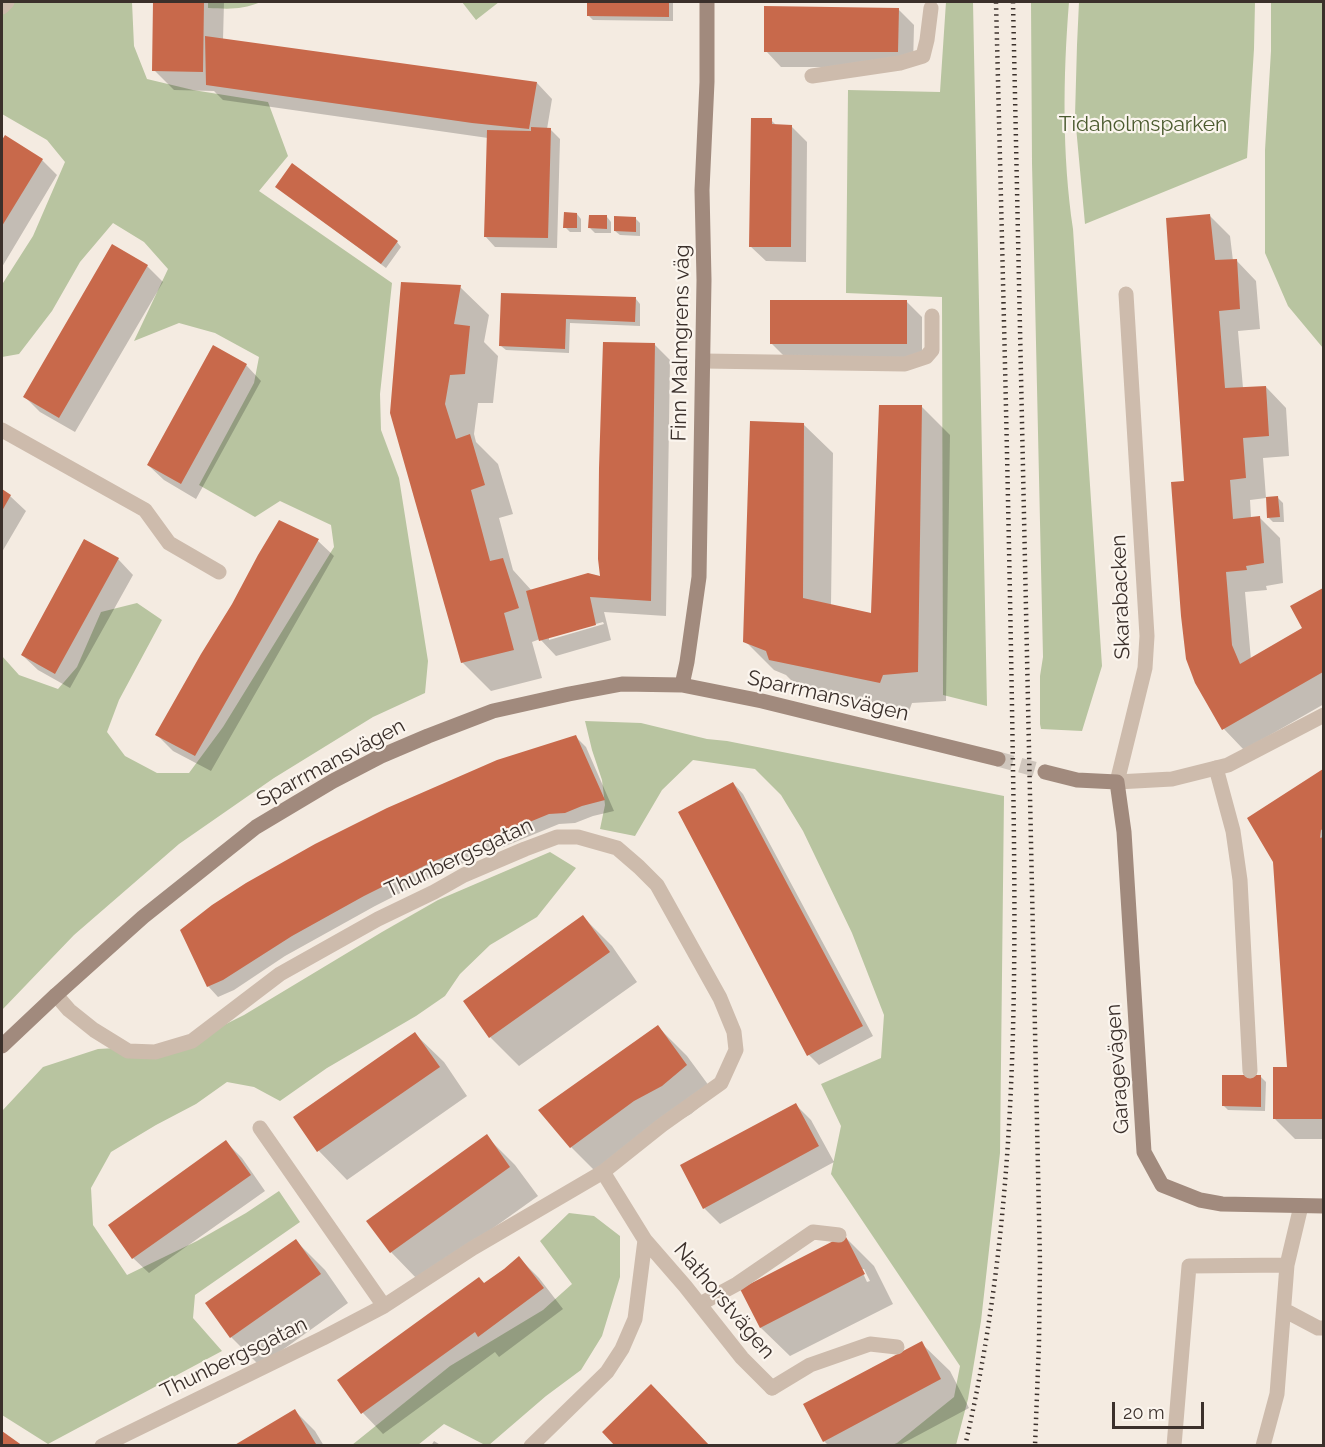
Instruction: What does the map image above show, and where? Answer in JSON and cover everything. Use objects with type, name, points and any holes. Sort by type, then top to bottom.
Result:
[{"type":"street","points":[[2,7],[7,2]]},
{"type":"street","name":"Finn Malmgrens väg","points":[[682,685],[699,577],[704,280],[702,190],[707,82],[706,2]]},
{"type":"street","points":[[813,76],[900,63],[923,56],[931,8]]},
{"type":"street","name":"Skarabacken","points":[[1117,782],[1145,668],[1147,636],[1126,294]]},
{"type":"street","points":[[703,361],[905,364],[926,357],[932,350],[932,316]]},
{"type":"street","points":[[2,430],[146,510],[169,543],[219,572]]},
{"type":"street","name":"Sparrmansvägen","points":[[2,1046],[143,917],[256,827],[381,756],[494,711],[622,684],[682,685],[762,701],[998,759]]},
{"type":"street","points":[[1045,772],[1077,780],[1117,782],[1172,780],[1228,765],[1323,715]]},
{"type":"street","points":[[1216,768],[1233,831],[1240,880],[1250,1071]]},
{"type":"street","name":"Garagevägen","points":[[1117,782],[1124,832],[1144,1152],[1162,1185],[1200,1200],[1222,1203],[1323,1206]]},
{"type":"street","name":"Thunbergsgatan","points":[[56,995],[69,1010],[94,1030],[128,1051],[155,1052],[192,1041],[280,974],[378,919],[464,875],[525,849],[558,837],[578,837],[616,848],[657,885],[720,998],[734,1032],[736,1050],[721,1083],[662,1125],[603,1172],[473,1248],[384,1306],[102,1446]]},
{"type":"street","points":[[260,1128],[384,1306]]},
{"type":"street","name":"Nathorstvägen","points":[[603,1172],[645,1240],[700,1304],[742,1358],[772,1388],[810,1365],[870,1344],[897,1347]]},
{"type":"street","points":[[1263,1446],[1277,1394],[1287,1265],[1301,1206]]},
{"type":"street","points":[[700,1304],[737,1284],[813,1232],[839,1235]]},
{"type":"street","name":"Nathorstvägen","points":[[531,1446],[607,1372],[622,1349],[635,1319],[645,1240]]},
{"type":"street","points":[[1174,1446],[1189,1266],[1287,1265]]},
{"type":"street","points":[[1284,1310],[1318,1328],[1323,1328]]},
{"type":"green space","points":[[2,2],[132,2],[134,46],[147,79],[193,90],[268,102],[288,156],[259,191],[392,283],[380,394],[381,430],[399,478],[428,661],[425,693],[373,717],[274,778],[179,844],[74,935],[2,1010],[2,656],[19,675],[58,689],[77,667],[101,612],[137,603],[162,620],[119,700],[107,732],[125,756],[157,773],[189,773],[223,727],[334,547],[331,525],[280,501],[255,517],[199,485],[254,383],[259,357],[215,333],[179,323],[134,341],[168,269],[144,242],[113,223],[80,262],[52,311],[19,354],[2,357],[3,283],[33,236],[65,162],[47,140],[2,114]]},
{"type":"green space","points":[[208,2],[261,2],[229,9],[208,8]]},
{"type":"green space","points":[[462,2],[499,2],[476,20]]},
{"type":"green space","points":[[946,2],[973,2],[987,706],[943,695],[942,297],[846,293],[848,90],[940,92]]},
{"type":"green space","points":[[1031,2],[1069,2],[1065,144],[1073,229],[1102,666],[1082,731],[1041,729],[1040,724],[1040,676],[1043,657],[1032,163]]},
{"type":"green space","name":"Tidaholmsparken","points":[[1079,2],[1255,2],[1247,158],[1085,224],[1075,116]]},
{"type":"green space","points":[[1271,2],[1323,2],[1323,348],[1288,306],[1265,253],[1265,150],[1271,51]]},
{"type":"green space","points":[[585,721],[641,723],[707,739],[727,741],[1004,796],[1000,1153],[981,1321],[968,1399],[956,1445],[892,1445],[954,1397],[960,1366],[831,1174],[841,1126],[821,1084],[881,1058],[884,1015],[852,933],[803,831],[781,795],[755,769],[693,760],[662,790],[635,836],[600,829],[605,805],[602,780]]},
{"type":"green space","points":[[550,852],[576,868],[537,917],[490,945],[460,974],[445,996],[416,1016],[327,1068],[280,1101],[254,1087],[227,1082],[196,1104],[111,1152],[91,1188],[93,1225],[127,1275],[197,1241],[279,1191],[300,1222],[195,1295],[193,1318],[222,1351],[48,1444],[2,1415],[2,1111],[43,1067],[98,1049],[186,1044],[244,1015],[438,900]]},
{"type":"green space","points":[[569,1213],[594,1216],[620,1236],[620,1277],[602,1336],[581,1370],[546,1396],[489,1445],[444,1424],[418,1445],[352,1445],[450,1366],[543,1310],[572,1284],[540,1241]]},
{"type":"building","points":[[153,2],[204,2],[203,72],[152,71]]},
{"type":"building","points":[[587,2],[669,2],[669,17],[587,16]]},
{"type":"building","points":[[764,6],[899,8],[898,52],[764,52]]},
{"type":"building","points":[[205,36],[537,82],[529,129],[206,85]]},
{"type":"building","points":[[751,118],[772,118],[772,124],[792,125],[791,247],[749,247]]},
{"type":"building","points":[[531,127],[551,128],[548,238],[484,237],[487,130],[531,131]]},
{"type":"building","points":[[5,135],[43,159],[2,226],[2,140]]},
{"type":"building","points":[[292,163],[398,241],[381,264],[275,187]]},
{"type":"building","points":[[564,212],[577,213],[577,228],[563,228]]},
{"type":"building","points":[[1210,214],[1215,260],[1237,259],[1240,309],[1219,311],[1225,388],[1266,386],[1269,436],[1243,438],[1246,478],[1230,480],[1233,519],[1260,516],[1264,563],[1246,566],[1247,570],[1226,572],[1232,645],[1240,664],[1302,628],[1290,606],[1323,588],[1323,672],[1222,730],[1195,683],[1186,659],[1171,482],[1184,481],[1166,218]]},
{"type":"building","points":[[589,215],[607,215],[607,229],[588,228]]},
{"type":"building","points":[[614,216],[636,217],[636,232],[614,231]]},
{"type":"building","points":[[112,244],[148,265],[59,418],[23,397]]},
{"type":"building","points":[[401,282],[461,285],[454,324],[470,326],[465,374],[450,375],[445,404],[456,439],[470,434],[485,485],[471,490],[490,561],[503,558],[519,608],[504,613],[514,650],[461,663],[390,413]]},
{"type":"building","points":[[501,293],[636,297],[635,322],[566,319],[565,349],[499,346]]},
{"type":"building","points":[[770,300],[907,300],[907,344],[770,344]]},
{"type":"building","points":[[603,342],[655,343],[651,601],[590,597],[596,625],[539,641],[526,591],[588,573],[600,576],[598,559],[599,468]]},
{"type":"building","points":[[213,345],[247,364],[181,484],[147,465]]},
{"type":"building","points":[[879,405],[922,405],[918,672],[883,675],[880,683],[769,660],[766,651],[743,642],[750,421],[804,423],[803,598],[871,613]]},
{"type":"building","points":[[2,489],[11,495],[2,511]]},
{"type":"building","points":[[1278,496],[1280,517],[1267,518],[1266,497]]},
{"type":"building","points":[[279,520],[319,539],[195,756],[155,735]]},
{"type":"building","points":[[84,539],[119,558],[55,674],[21,655]]},
{"type":"building","points":[[576,735],[605,800],[565,813],[549,814],[432,862],[292,936],[223,980],[207,987],[180,930],[212,905],[315,844],[387,808],[497,760]]},
{"type":"building","points":[[1323,769],[1323,829],[1320,838],[1323,837],[1323,1119],[1273,1119],[1273,1067],[1287,1067],[1273,862],[1247,818]]},
{"type":"building","points":[[733,782],[863,1026],[807,1056],[678,812]]},
{"type":"building","points":[[583,915],[610,952],[489,1038],[463,1001]]},
{"type":"building","points":[[658,1025],[687,1065],[662,1086],[634,1101],[570,1148],[538,1110]]},
{"type":"building","points":[[415,1032],[440,1067],[317,1152],[293,1117]]},
{"type":"building","points":[[1222,1075],[1261,1075],[1261,1107],[1222,1106]]},
{"type":"building","points":[[796,1103],[819,1146],[703,1209],[680,1165]]},
{"type":"building","points":[[487,1134],[510,1167],[390,1253],[366,1221]]},
{"type":"building","points":[[226,1140],[251,1175],[132,1259],[108,1225]]},
{"type":"building","points":[[845,1235],[865,1274],[760,1328],[740,1289]]},
{"type":"building","points":[[296,1239],[321,1274],[230,1338],[205,1303]]},
{"type":"building","points":[[519,1256],[544,1288],[478,1337],[475,1332],[361,1414],[337,1380],[479,1277],[484,1283]]},
{"type":"building","points":[[922,1341],[941,1379],[823,1442],[803,1404]]},
{"type":"building","points":[[651,1384],[710,1446],[615,1446],[602,1432]]},
{"type":"building","points":[[295,1409],[316,1444],[314,1446],[233,1446]]},
{"type":"building","points":[[2,1431],[23,1446],[2,1446]]},
{"type":"tunnel","points":[[998,759],[1045,772]]},
{"type":"railway","points":[[965,1446],[984,1355],[997,1263],[1006,1171],[1014,985],[1010,619],[996,2]]},
{"type":"railway","points":[[1013,2],[1040,1263],[1035,1446]]}]
